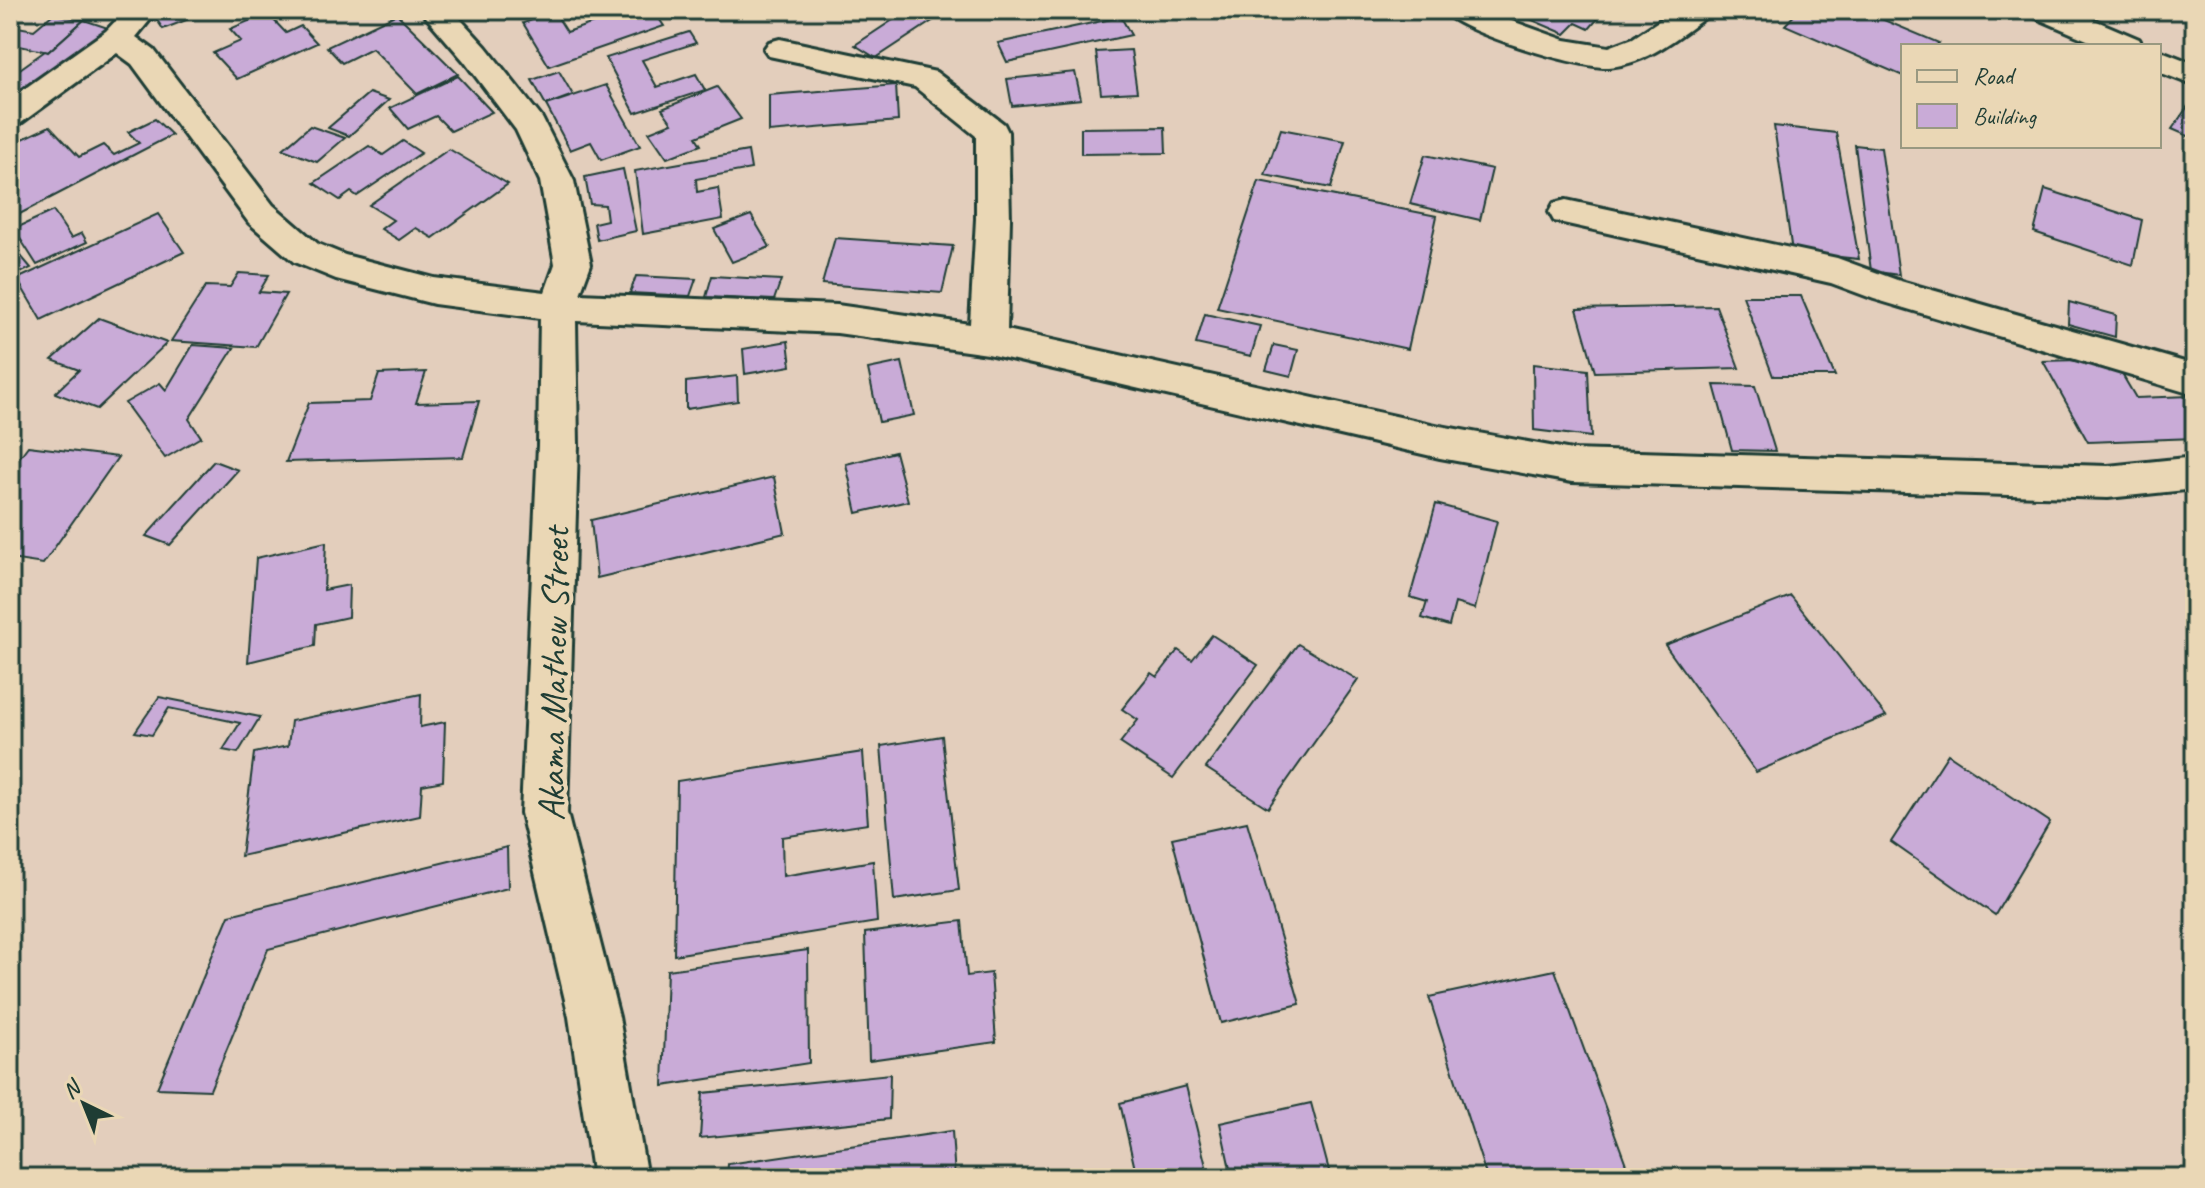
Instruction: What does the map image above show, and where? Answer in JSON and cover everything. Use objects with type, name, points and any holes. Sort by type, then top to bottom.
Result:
[{"type":"street","points":[[10,115],[117,38],[143,10]]},
{"type":"street","name":"Akama Mathew Street","points":[[435,10],[475,54],[530,126],[557,181],[573,264],[558,307],[557,460],[544,813],[594,1017],[620,1178]]},
{"type":"street","points":[[1457,10],[1552,46],[1607,57],[1650,43],[1695,10]]},
{"type":"street","points":[[2045,10],[2123,44]]},
{"type":"street","points":[[117,38],[143,57],[261,214],[306,253],[336,266],[434,291],[558,307],[837,319],[988,340],[1440,442],[1572,466],[2108,482],[2195,473]]},
{"type":"street","points":[[780,49],[925,79],[992,132],[993,219],[988,340]]},
{"type":"street","points":[[2161,61],[2195,76]]},
{"type":"street","points":[[1566,212],[1837,271],[1887,290],[2195,380]]},
{"type":"building","points":[[183,10],[189,19],[163,29],[151,11]]},
{"type":"building","points":[[632,10],[653,10],[664,26],[549,66],[523,23],[555,13],[567,32]]},
{"type":"building","points":[[908,10],[949,10],[876,58],[855,45]]},
{"type":"building","points":[[1509,10],[1588,10],[1601,15],[1589,29],[1576,23],[1565,34]]},
{"type":"building","points":[[1799,10],[1860,10],[1939,43],[1901,44],[1901,75],[1785,25]]},
{"type":"building","points":[[267,13],[286,33],[301,26],[317,43],[237,79],[213,53],[241,41],[230,29]]},
{"type":"building","points":[[53,14],[84,20],[48,52],[10,44],[10,33],[18,27],[34,30]]},
{"type":"building","points":[[397,14],[458,74],[417,94],[372,48],[342,63],[327,47]]},
{"type":"building","points":[[1121,17],[1131,35],[1007,62],[998,43]]},
{"type":"building","points":[[84,20],[108,28],[16,97],[10,95],[10,76],[45,51],[48,52]]},
{"type":"building","points":[[689,32],[696,43],[642,60],[657,87],[696,74],[705,90],[635,113],[606,58]]},
{"type":"building","points":[[1131,50],[1137,92],[1101,94],[1096,52]]},
{"type":"building","points":[[559,71],[573,95],[546,105],[532,80]]},
{"type":"building","points":[[1075,72],[1081,99],[1012,106],[1007,79]]},
{"type":"building","points":[[458,76],[492,112],[451,131],[436,116],[408,129],[390,108]]},
{"type":"building","points":[[606,85],[640,146],[601,160],[591,142],[570,150],[546,105]]},
{"type":"building","points":[[896,85],[898,121],[769,132],[769,95]]},
{"type":"building","points":[[717,87],[741,119],[696,137],[701,145],[667,158],[649,132],[672,123],[662,109]]},
{"type":"building","points":[[369,93],[389,100],[349,136],[328,128]]},
{"type":"building","points":[[2195,96],[2195,139],[2172,129]]},
{"type":"building","points":[[155,119],[172,135],[10,219],[10,145],[50,126],[79,157],[103,145],[114,155],[139,143],[128,132]]},
{"type":"building","points":[[310,126],[345,138],[317,162],[283,149]]},
{"type":"building","points":[[1774,126],[1836,133],[1859,259],[1792,252]]},
{"type":"building","points":[[1165,127],[1166,153],[1081,154],[1081,128]]},
{"type":"building","points":[[1281,129],[1345,141],[1331,188],[1265,175]]},
{"type":"building","points":[[403,141],[421,153],[357,196],[351,192],[340,200],[314,183],[369,146],[383,155]]},
{"type":"building","points":[[1855,145],[1881,148],[1899,275],[1871,271]]},
{"type":"building","points":[[449,149],[508,184],[433,238],[416,228],[399,240],[381,229],[393,220],[369,205]]},
{"type":"building","points":[[748,151],[751,169],[696,179],[697,192],[718,188],[723,219],[643,234],[635,171]]},
{"type":"building","points":[[1425,155],[1492,169],[1480,220],[1410,204]]},
{"type":"building","points":[[623,169],[636,231],[597,240],[594,223],[607,220],[605,205],[590,204],[585,177]]},
{"type":"building","points":[[1259,181],[1437,216],[1408,349],[1217,308]]},
{"type":"building","points":[[2045,189],[2142,220],[2133,265],[2034,232]]},
{"type":"building","points":[[53,211],[71,238],[82,233],[87,242],[37,265],[14,229]]},
{"type":"building","points":[[158,214],[184,252],[41,320],[17,279]]},
{"type":"building","points":[[751,215],[770,247],[732,262],[714,229]]},
{"type":"building","points":[[835,238],[953,246],[942,293],[822,284]]},
{"type":"building","points":[[10,243],[31,268],[10,278]]},
{"type":"building","points":[[239,273],[269,275],[259,292],[286,294],[256,347],[171,341],[206,286],[230,287]]},
{"type":"building","points":[[636,276],[696,279],[690,296],[630,293]]},
{"type":"building","points":[[712,276],[781,280],[774,300],[706,297]]},
{"type":"building","points":[[1743,296],[1801,296],[1835,376],[1773,376]]},
{"type":"building","points":[[2069,302],[2116,315],[2115,337],[2068,324]]},
{"type":"building","points":[[1716,306],[1739,368],[1595,372],[1577,309]]},
{"type":"building","points":[[1205,314],[1260,326],[1251,356],[1196,344]]},
{"type":"building","points":[[99,318],[167,343],[97,409],[55,393],[79,370],[52,360]]},
{"type":"building","points":[[788,341],[791,366],[745,374],[743,349]]},
{"type":"building","points":[[193,345],[234,348],[189,419],[201,437],[165,458],[125,403],[160,383],[166,390]]},
{"type":"building","points":[[1274,345],[1298,350],[1291,376],[1266,370]]},
{"type":"building","points":[[2113,359],[2136,398],[2190,396],[2195,404],[2195,438],[2088,442],[2043,361]]},
{"type":"building","points":[[902,362],[914,415],[879,422],[868,369]]},
{"type":"building","points":[[1533,364],[1588,370],[1591,437],[1534,430]]},
{"type":"building","points":[[426,372],[416,403],[479,401],[463,457],[286,462],[309,403],[370,401],[379,374]]},
{"type":"building","points":[[737,376],[738,401],[686,409],[686,382]]},
{"type":"building","points":[[1714,385],[1755,386],[1775,451],[1732,450]]},
{"type":"building","points":[[28,446],[118,457],[43,564],[10,559],[10,470]]},
{"type":"building","points":[[895,452],[908,501],[857,513],[846,464]]},
{"type":"building","points":[[214,461],[238,470],[170,545],[146,536]]},
{"type":"building","points":[[774,477],[785,533],[597,578],[591,520]]},
{"type":"building","points":[[1436,504],[1497,521],[1475,609],[1455,603],[1449,626],[1422,618],[1427,602],[1410,597]]},
{"type":"building","points":[[326,542],[324,590],[349,585],[348,617],[316,624],[315,646],[248,662],[256,558]]},
{"type":"building","points":[[1791,596],[1886,716],[1756,772],[1665,645]]},
{"type":"building","points":[[1212,635],[1258,665],[1173,778],[1120,743],[1138,720],[1122,709],[1151,673],[1157,677],[1178,650],[1192,660]]},
{"type":"building","points":[[1298,644],[1358,680],[1268,808],[1206,768]]},
{"type":"building","points":[[421,694],[420,727],[445,722],[443,781],[422,785],[420,816],[241,856],[254,753],[288,746],[291,721]]},
{"type":"building","points":[[159,697],[260,717],[238,753],[223,750],[240,723],[169,708],[152,735],[135,732]]},
{"type":"building","points":[[942,736],[959,890],[894,900],[881,746]]},
{"type":"building","points":[[863,752],[868,824],[782,837],[783,876],[873,861],[877,922],[674,955],[677,781]]},
{"type":"building","points":[[1948,754],[2050,822],[1995,915],[1891,842]]},
{"type":"building","points":[[1247,822],[1300,1004],[1221,1023],[1172,838]]},
{"type":"building","points":[[507,847],[508,888],[268,949],[210,1090],[157,1088],[229,915]]},
{"type":"building","points":[[962,921],[967,976],[991,973],[996,1042],[869,1060],[865,933]]},
{"type":"building","points":[[808,950],[809,1063],[663,1086],[667,970]]},
{"type":"building","points":[[1555,970],[1627,1167],[1580,1178],[1487,1178],[1429,997]]},
{"type":"building","points":[[890,1074],[889,1119],[700,1138],[703,1093]]},
{"type":"building","points":[[1186,1086],[1209,1178],[1137,1178],[1120,1103]]},
{"type":"building","points":[[1311,1103],[1331,1178],[1232,1178],[1220,1123]]},
{"type":"building","points":[[952,1131],[955,1178],[727,1178],[728,1164]]}]
